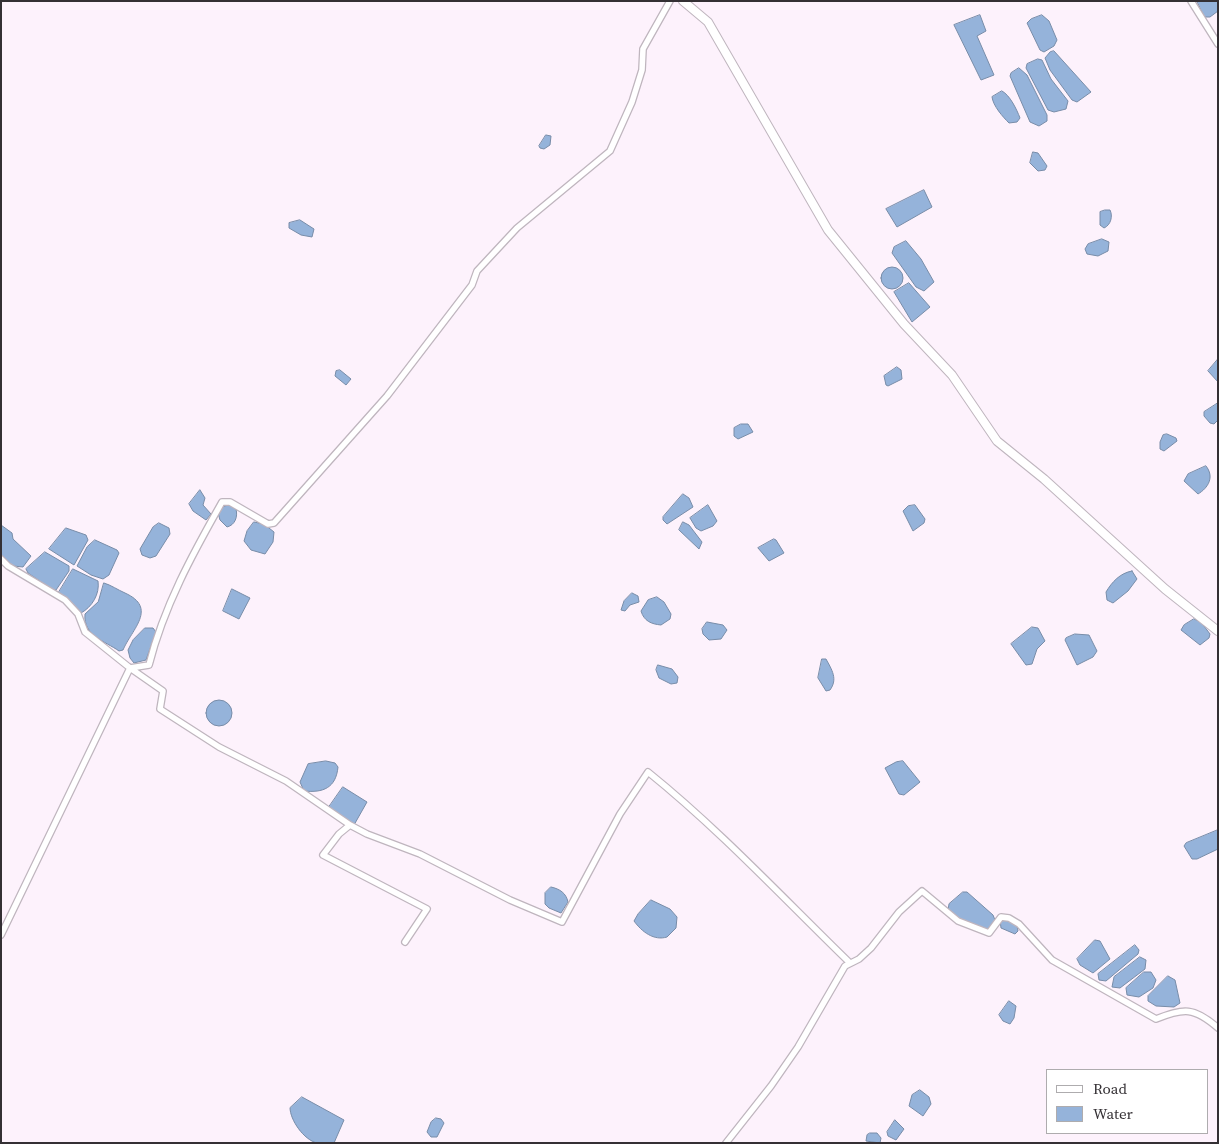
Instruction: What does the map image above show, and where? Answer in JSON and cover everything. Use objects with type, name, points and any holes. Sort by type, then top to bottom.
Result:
[{"type":"street","points":[[130,668],[149,665],[169,601],[185,567],[222,502],[230,502],[268,524],[274,523],[386,396],[472,285],[477,271],[517,228],[610,151],[632,102],[642,70],[643,49],[670,1]]},
{"type":"street","points":[[683,1],[708,22],[828,230],[904,324],[952,375],[997,441],[1044,479],[1165,589],[1218,631]]},
{"type":"street","points":[[1190,1],[1218,44]]},
{"type":"street","points":[[1,559],[8,566],[65,600],[78,614],[85,632],[130,668],[163,691],[160,709],[219,747],[286,781],[367,834],[420,854],[510,900],[562,922],[620,814],[648,772],[683,800],[718,832],[850,963]]},
{"type":"street","points":[[1,936],[130,668]]},
{"type":"street","points":[[350,824],[339,834],[323,855],[427,909],[406,942]]},
{"type":"street","points":[[726,1143],[771,1086],[798,1047],[845,966],[871,948],[899,912],[922,891],[958,921],[984,932],[989,933],[1002,918],[1009,918],[1019,924],[1052,960],[1156,1019],[1181,1010],[1190,1010],[1198,1013],[1218,1028]]},
{"type":"water","points":[[1197,1],[1218,1],[1218,11],[1210,17],[1205,17]]},
{"type":"water","points":[[980,15],[986,31],[977,36],[994,75],[981,80],[954,25]]},
{"type":"water","points":[[1042,15],[1049,21],[1057,40],[1054,46],[1044,52],[1040,50],[1027,23],[1031,19]]},
{"type":"water","points":[[1054,51],[1091,92],[1077,102],[1072,100],[1050,70],[1045,58],[1050,52]]},
{"type":"water","points":[[1038,59],[1042,60],[1051,79],[1068,101],[1066,109],[1054,112],[1048,110],[1026,68],[1027,64]]},
{"type":"water","points":[[1019,68],[1027,75],[1047,115],[1047,121],[1039,126],[1030,122],[1010,76],[1011,73]]},
{"type":"water","points":[[1002,91],[1010,99],[1017,111],[1020,118],[1017,122],[1009,123],[994,104],[992,97]]},
{"type":"water","points":[[546,135],[551,136],[550,145],[544,149],[540,148],[539,146]]},
{"type":"water","points":[[1033,152],[1038,153],[1047,166],[1045,170],[1038,171],[1030,163]]},
{"type":"water","points":[[924,190],[932,207],[897,227],[886,209]]},
{"type":"water","points":[[1110,210],[1111,218],[1110,223],[1104,228],[1100,225],[1100,212]]},
{"type":"water","points":[[300,220],[314,229],[312,237],[301,235],[289,228],[289,223]]},
{"type":"water","points":[[1102,239],[1109,242],[1108,251],[1098,256],[1087,254],[1085,249],[1088,244]]},
{"type":"water","points":[[906,241],[921,259],[934,282],[924,291],[916,287],[892,253],[894,247]]},
{"type":"water","points":[[892,267],[902,274],[903,278],[896,288],[892,289],[882,282],[881,278],[888,268]]},
{"type":"water","points":[[909,283],[930,307],[912,322],[894,292]]},
{"type":"water","points":[[1218,359],[1218,382],[1208,371]]},
{"type":"water","points":[[897,367],[901,370],[902,379],[888,386],[886,385],[884,376]]},
{"type":"water","points":[[340,370],[351,379],[346,385],[335,376],[336,371]]},
{"type":"water","points":[[1218,403],[1218,420],[1214,424],[1210,423],[1204,416],[1204,412]]},
{"type":"water","points":[[741,424],[748,424],[753,432],[738,439],[734,436],[734,428]]},
{"type":"water","points":[[1167,434],[1176,438],[1177,441],[1164,451],[1160,449],[1160,442],[1163,435]]},
{"type":"water","points":[[1206,466],[1210,474],[1209,482],[1205,489],[1198,494],[1184,481],[1188,474]]},
{"type":"water","points":[[200,490],[205,498],[203,505],[211,514],[206,520],[193,511],[189,504]]},
{"type":"water","points":[[683,494],[689,498],[693,507],[667,524],[663,517]]},
{"type":"water","points":[[229,505],[236,509],[237,515],[234,523],[227,527],[220,520],[218,513],[223,507]]},
{"type":"water","points":[[708,505],[717,521],[713,526],[701,531],[696,528],[690,518]]},
{"type":"water","points":[[915,505],[925,519],[924,523],[913,531],[903,511],[908,506]]},
{"type":"water","points":[[254,522],[264,524],[274,532],[273,542],[265,554],[251,550],[244,541],[247,531]]},
{"type":"water","points":[[683,522],[689,525],[702,542],[699,549],[679,530]]},
{"type":"water","points":[[159,523],[169,528],[170,534],[156,556],[150,558],[142,555],[140,549],[153,527]]},
{"type":"water","points":[[1,525],[12,533],[13,539],[31,556],[23,567],[13,566],[1,555]]},
{"type":"water","points":[[66,528],[86,535],[88,540],[74,565],[49,549]]},
{"type":"water","points":[[774,539],[784,553],[769,561],[758,548]]},
{"type":"water","points":[[95,540],[117,550],[119,553],[109,575],[103,579],[91,575],[77,566],[87,547]]},
{"type":"water","points":[[45,552],[69,566],[69,571],[56,590],[53,590],[28,573],[26,569]]},
{"type":"water","points":[[73,569],[98,581],[98,591],[94,600],[81,613],[59,592]]},
{"type":"water","points":[[1132,571],[1137,579],[1128,591],[1113,603],[1107,600],[1106,592],[1114,581]]},
{"type":"water","points":[[104,583],[135,599],[140,605],[140,619],[123,650],[119,651],[96,637],[91,633],[85,621],[85,614],[98,602]]},
{"type":"water","points":[[232,589],[250,598],[239,619],[223,611]]},
{"type":"water","points":[[632,593],[638,596],[639,602],[630,605],[625,611],[621,610],[624,601]]},
{"type":"water","points":[[657,597],[664,602],[671,614],[670,619],[661,625],[648,621],[641,611],[648,600]]},
{"type":"water","points":[[1194,619],[1201,622],[1210,634],[1209,638],[1200,645],[1181,630],[1184,625]]},
{"type":"water","points":[[707,622],[723,625],[727,630],[721,639],[709,640],[703,634],[702,629]]},
{"type":"water","points":[[1032,627],[1038,628],[1045,641],[1037,649],[1032,664],[1026,665],[1011,644]]},
{"type":"water","points":[[145,628],[153,628],[156,632],[146,660],[134,663],[130,658],[128,650],[133,640]]},
{"type":"water","points":[[1075,634],[1089,635],[1097,651],[1093,657],[1077,665],[1065,640]]},
{"type":"water","points":[[822,659],[826,659],[834,678],[830,690],[826,691],[818,678]]},
{"type":"water","points":[[658,665],[672,669],[678,677],[677,683],[671,684],[659,678],[656,670]]},
{"type":"water","points":[[219,700],[228,704],[232,713],[228,722],[219,726],[210,722],[206,713],[210,704]]},
{"type":"water","points":[[326,761],[335,763],[338,767],[335,780],[323,790],[304,791],[300,782],[308,764]]},
{"type":"water","points":[[903,761],[920,782],[904,795],[899,794],[885,768],[896,762]]},
{"type":"water","points":[[343,787],[367,802],[354,825],[329,807]]},
{"type":"water","points":[[1218,830],[1218,849],[1197,859],[1192,859],[1184,846],[1186,843]]},
{"type":"water","points":[[551,887],[566,896],[568,902],[561,913],[549,908],[545,904],[545,893]]},
{"type":"water","points":[[963,892],[967,892],[993,915],[995,920],[987,930],[957,918],[948,910],[949,904]]},
{"type":"water","points":[[651,900],[670,909],[677,917],[676,928],[667,937],[653,937],[641,929],[634,921]]},
{"type":"water","points":[[1005,919],[1017,926],[1018,931],[1015,934],[1001,928],[1000,920]]},
{"type":"water","points":[[1095,940],[1100,941],[1110,959],[1093,973],[1080,965],[1077,959]]},
{"type":"water","points":[[1135,945],[1139,950],[1138,954],[1106,981],[1099,980],[1098,974]]},
{"type":"water","points":[[1140,957],[1146,960],[1145,969],[1120,988],[1112,987],[1114,977]]},
{"type":"water","points":[[1144,972],[1151,972],[1156,980],[1153,988],[1139,997],[1127,995],[1126,988]]},
{"type":"water","points":[[1168,976],[1175,980],[1180,1003],[1174,1007],[1156,1006],[1148,1001],[1148,996]]},
{"type":"water","points":[[1009,1001],[1016,1006],[1014,1018],[1010,1024],[1003,1021],[999,1015]]},
{"type":"water","points":[[920,1090],[929,1097],[931,1104],[923,1116],[909,1106],[912,1095]]},
{"type":"water","points":[[302,1097],[344,1120],[334,1143],[312,1141],[299,1129],[292,1118],[290,1108]]},
{"type":"water","points":[[436,1118],[441,1119],[444,1123],[437,1137],[431,1137],[427,1132],[431,1122]]},
{"type":"water","points":[[895,1120],[904,1129],[896,1140],[888,1136],[887,1132]]},
{"type":"water","points":[[877,1133],[881,1138],[880,1143],[866,1141],[867,1135]]}]
